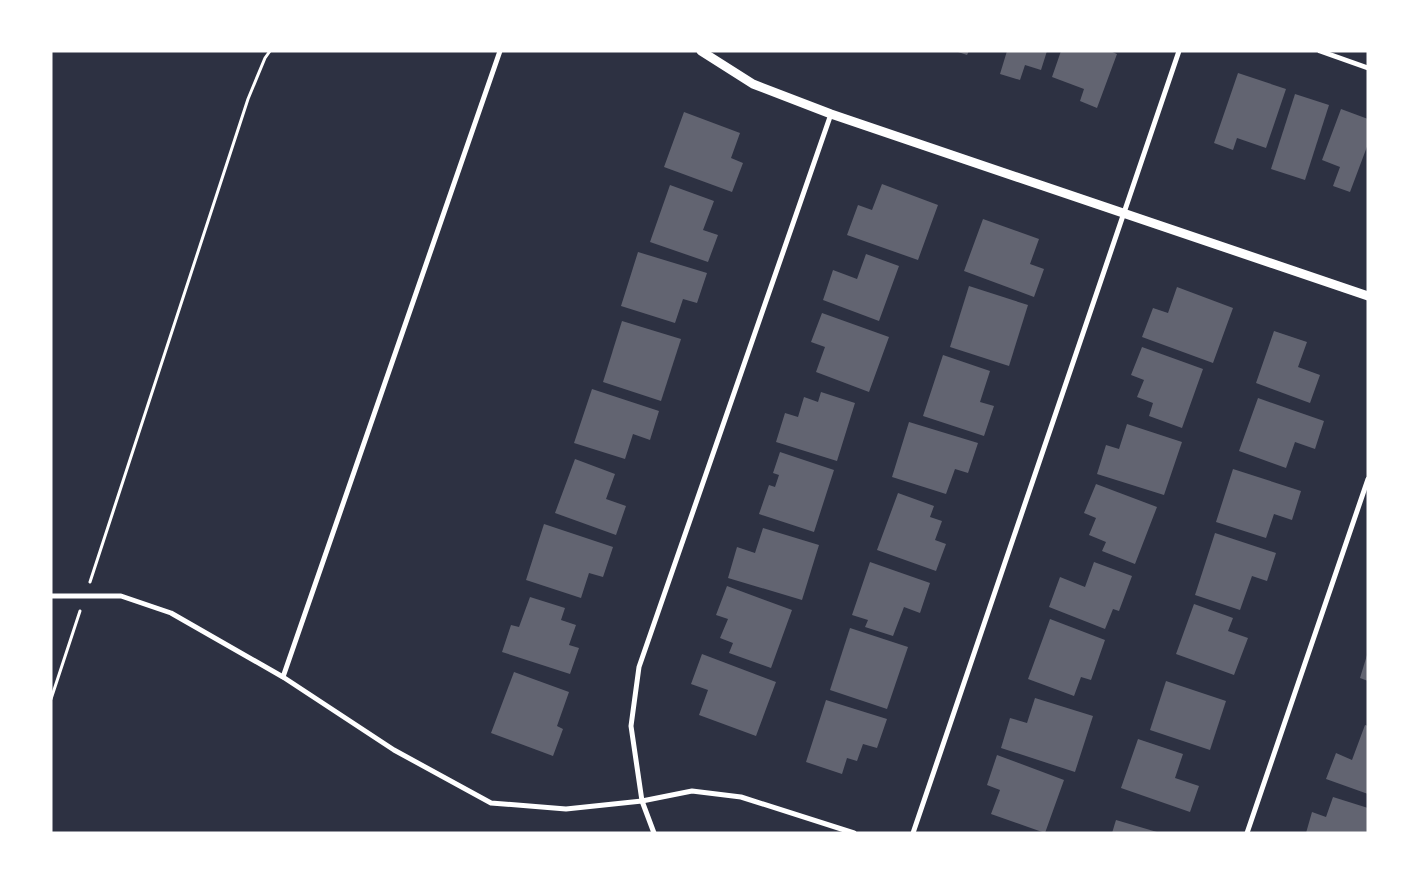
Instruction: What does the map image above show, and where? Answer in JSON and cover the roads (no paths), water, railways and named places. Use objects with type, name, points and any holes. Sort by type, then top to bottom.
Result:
[{"type":"street","points":[[283,677],[500,51]]},
{"type":"street","points":[[701,51],[754,84],[831,114],[1368,296]]},
{"type":"street","points":[[913,833],[1180,51]]},
{"type":"street","points":[[1320,51],[1368,68]]},
{"type":"street","points":[[654,833],[642,801],[631,726],[639,667],[831,114]]},
{"type":"street","points":[[1247,833],[1368,479]]},
{"type":"street","points":[[51,596],[120,596],[171,613],[283,677],[394,750],[491,802],[566,809],[642,801],[692,791],[741,797],[854,833]]}]
